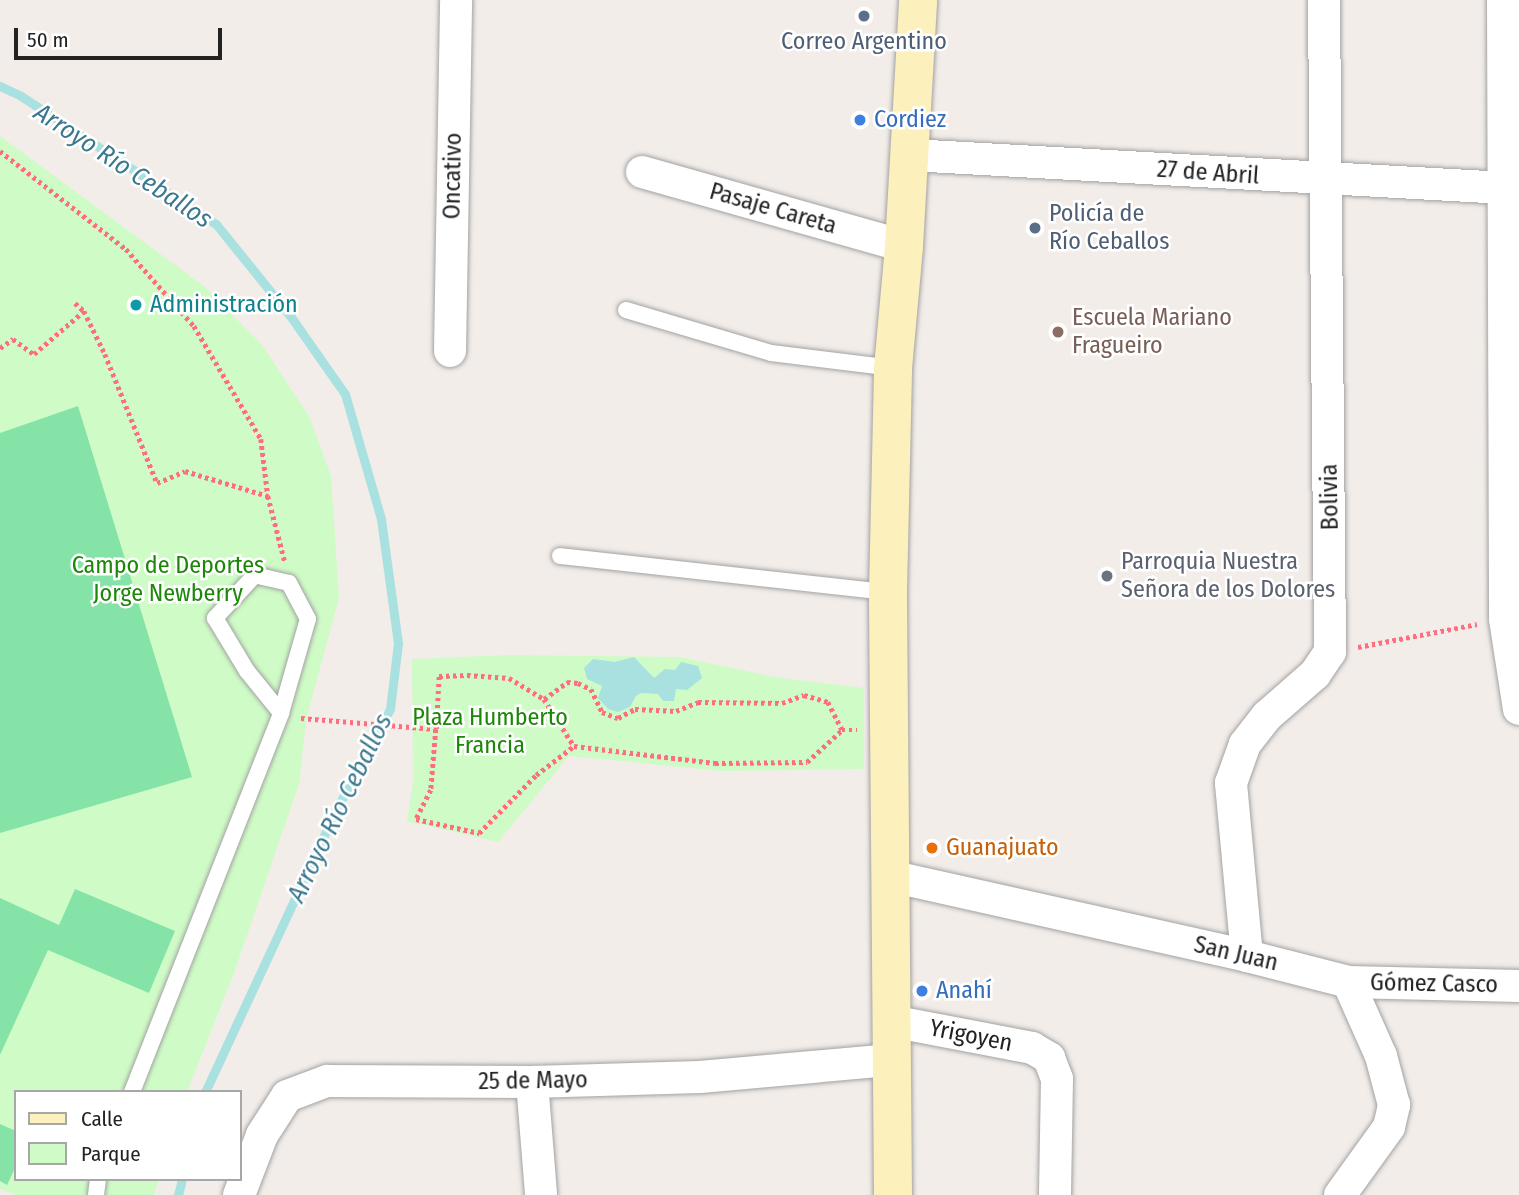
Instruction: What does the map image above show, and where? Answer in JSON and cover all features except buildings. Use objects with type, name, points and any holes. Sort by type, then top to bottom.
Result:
[{"type":"main road","points":[[893,1195],[888,592],[892,368],[904,246],[918,0]]},
{"type":"street","name":"Oncativo","points":[[450,351],[456,0]]},
{"type":"street","name":"Bolivia","points":[[1324,0],[1330,652]]},
{"type":"street","points":[[1503,0],[1506,188],[1505,619],[1519,709]]},
{"type":"street","name":"27 de Abril","points":[[910,155],[1506,188]]},
{"type":"street","name":"Pasaje Careta","points":[[642,172],[904,246]]},
{"type":"street","points":[[1247,956],[1231,783],[1245,744],[1267,716],[1315,674],[1330,652]]},
{"type":"street","name":"San Juan","points":[[890,876],[1247,956],[1348,982]]},
{"type":"street","points":[[1340,1195],[1389,1127],[1394,1105],[1381,1056],[1348,982]]},
{"type":"street","name":"Gómez Casco","points":[[1348,982],[1519,986]]},
{"type":"street","name":"Yrigoyen","points":[[891,1021],[1032,1048],[1049,1058],[1057,1079],[1055,1195]]},
{"type":"street","name":"25 de Mayo","points":[[239,1195],[262,1135],[287,1096],[327,1081],[532,1082],[701,1077],[891,1060]]},
{"type":"street","points":[[532,1082],[541,1195]]},
{"type":"lane","points":[[626,310],[771,354],[892,368]]},
{"type":"lane","points":[[560,556],[888,592]]},
{"type":"lane","points":[[133,1090],[281,713],[308,619],[289,583],[255,575],[215,618],[247,671],[281,713]]},
{"type":"path","points":[[0,151],[126,250],[194,326],[261,439],[268,496],[281,534],[289,583]]},
{"type":"path","points":[[75,303],[84,311],[105,354],[157,482],[185,471],[211,476],[268,496]]},
{"type":"path","points":[[0,348],[13,339],[34,354],[84,311]]},
{"type":"path","points":[[1330,652],[1505,619]]},
{"type":"path","points":[[574,746],[544,699],[509,678],[439,676],[430,790],[416,819],[479,833],[536,775],[574,746],[715,763],[807,762],[842,730],[889,733]]},
{"type":"path","points":[[544,699],[567,682],[578,683],[591,689],[602,712],[618,718],[635,709],[676,711],[698,702],[782,702],[804,695],[828,702],[842,730]]},
{"type":"path","points":[[306,720],[436,729]]},
{"type":"green space","name":"Campo de Deportes Jorge Newberry","points":[[0,136],[205,287],[263,346],[310,418],[331,476],[339,598],[306,720],[299,784],[234,973],[188,1090],[14,1090],[14,1181],[158,1181],[154,1195],[16,1195],[0,1189]]},
{"type":"green space","points":[[78,406],[192,777],[0,833],[0,433]]},
{"type":"green space","name":"Plaza Humberto Francia","points":[[513,655],[680,657],[774,677],[864,688],[864,769],[721,771],[569,756],[498,842],[407,821],[413,782],[412,659]]},
{"type":"green space","points":[[75,889],[175,931],[149,993],[48,950],[0,1055],[0,898],[59,925]]},
{"type":"green space","points":[[0,1124],[14,1130],[14,1170],[7,1185],[0,1181]]},
{"type":"water","points":[[634,657],[654,678],[665,669],[675,670],[681,662],[698,666],[702,678],[687,690],[676,689],[674,701],[663,701],[658,694],[641,693],[630,707],[618,712],[608,709],[598,698],[602,686],[587,679],[584,668],[593,659],[615,662]]},
{"type":"waterway","name":"Arroyo Río Ceballos","points":[[0,86],[21,96],[216,224],[291,317],[345,394],[381,519],[398,643],[390,709],[335,812],[206,1090]]},
{"type":"waterway","name":"Arroyo Río Ceballos","points":[[178,1195],[182,1181]]},
{"type":"place","name":"Correo Argentino","points":[[864,16]]},
{"type":"place","name":"Cordiez","points":[[860,120]]},
{"type":"place","name":"Policía de Río Ceballos","points":[[1035,228]]},
{"type":"place","name":"Administración","points":[[136,305]]},
{"type":"place","name":"Escuela Mariano Fragueiro","points":[[1058,332]]},
{"type":"place","name":"Parroquia Nuestra Señora de los Dolores","points":[[1107,576]]},
{"type":"place","name":"Guanajuato","points":[[932,848]]},
{"type":"place","name":"Anahí","points":[[922,991]]}]
